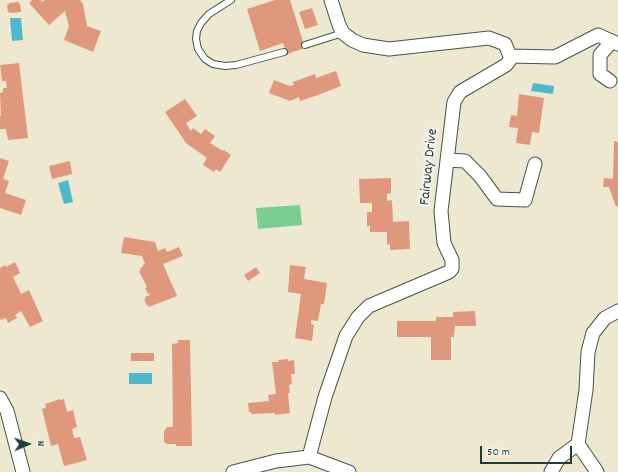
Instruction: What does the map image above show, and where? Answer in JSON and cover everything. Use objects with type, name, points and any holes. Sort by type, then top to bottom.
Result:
[{"type":"street","points":[[331,0],[338,26],[343,33],[352,40],[363,45],[389,49],[489,38],[505,44],[510,56],[554,57],[598,35],[615,43],[600,55],[600,74],[610,81]]},
{"type":"street","name":"Fairway Drive","points":[[309,457],[325,397],[346,336],[358,317],[368,306],[449,272],[452,269],[452,260],[444,243],[441,211],[454,102],[460,92],[506,65],[510,60],[510,56]]},
{"type":"street","points":[[447,160],[465,161],[480,176],[497,199],[525,200],[535,164]]},
{"type":"street","points":[[597,472],[578,444],[586,390],[588,352],[593,333],[606,318],[618,310]]},
{"type":"street","points":[[0,398],[6,411],[23,472]]},
{"type":"street","points":[[551,472],[559,458],[578,444]]},
{"type":"street","points":[[233,472],[255,469],[276,461],[309,457],[349,472]]},
{"type":"lane","points":[[231,0],[209,14],[201,23],[197,31],[196,39],[198,49],[205,59],[213,64],[225,66],[236,65],[284,52]]},
{"type":"lane","points":[[305,45],[343,33]]},
{"type":"green space","points":[[300,205],[302,225],[258,229],[256,208]]},
{"type":"water","points":[[10,18],[21,18],[23,40],[12,41]]},
{"type":"water","points":[[533,83],[554,86],[553,94],[531,91]]},
{"type":"water","points":[[68,180],[73,202],[64,204],[58,183]]},
{"type":"water","points":[[129,373],[152,373],[152,384],[129,384]]},
{"type":"building","points":[[32,0],[41,0],[42,2],[45,0],[80,0],[83,4],[87,26],[101,31],[93,52],[64,40],[69,26],[65,11],[49,25],[29,3]]},
{"type":"building","points":[[275,0],[290,0],[305,48],[287,54],[283,43],[260,51],[247,9]]},
{"type":"building","points":[[19,2],[21,12],[8,12],[7,5],[9,3]]},
{"type":"building","points":[[312,8],[318,25],[305,29],[299,12]]},
{"type":"building","points":[[19,63],[28,138],[8,140],[6,129],[0,129],[0,93],[3,92],[3,88],[7,88],[6,81],[2,81],[0,65]]},
{"type":"building","points":[[336,71],[341,86],[300,101],[299,97],[290,101],[269,93],[274,80],[290,86],[294,85],[293,82],[315,74],[316,78]]},
{"type":"building","points":[[519,94],[544,98],[539,133],[532,132],[530,145],[516,143],[518,128],[509,127],[511,115],[517,116]]},
{"type":"building","points":[[185,99],[197,116],[186,123],[191,131],[193,128],[201,134],[205,129],[215,136],[210,143],[231,155],[220,172],[216,169],[214,172],[203,165],[207,158],[186,143],[165,112]]},
{"type":"building","points":[[614,141],[618,142],[618,206],[616,207],[609,187],[603,187],[604,178],[613,179]]},
{"type":"building","points":[[0,158],[9,161],[3,179],[9,181],[5,193],[26,200],[21,215],[0,208]]},
{"type":"building","points":[[70,161],[72,174],[52,179],[49,166]]},
{"type":"building","points":[[391,178],[391,193],[387,194],[387,201],[392,200],[393,222],[409,221],[410,249],[390,250],[390,244],[387,245],[387,232],[370,232],[370,226],[367,226],[367,212],[372,212],[372,203],[360,203],[359,179]]},
{"type":"building","points":[[124,237],[155,242],[158,251],[165,248],[167,252],[179,247],[183,256],[163,264],[177,296],[149,307],[148,305],[147,306],[144,299],[150,295],[150,293],[148,294],[145,288],[147,287],[139,271],[145,264],[142,256],[121,253]]},
{"type":"building","points":[[15,262],[20,273],[13,277],[21,294],[29,290],[43,321],[30,327],[21,311],[15,315],[17,318],[8,323],[6,318],[1,320],[0,318],[0,268],[5,265],[6,267]]},
{"type":"building","points":[[290,265],[306,267],[304,279],[327,283],[324,304],[321,304],[318,321],[311,320],[311,324],[314,325],[312,341],[295,338],[301,294],[288,292]]},
{"type":"building","points":[[256,267],[260,273],[248,281],[244,275]]},
{"type":"building","points":[[475,311],[476,326],[455,326],[454,337],[451,337],[451,360],[431,360],[431,337],[397,337],[397,321],[436,321],[436,317],[453,317],[453,312]]},
{"type":"building","points":[[178,340],[190,340],[192,446],[176,446],[176,444],[167,444],[164,442],[164,432],[167,427],[173,427],[172,344],[178,343]]},
{"type":"building","points":[[131,353],[154,353],[154,361],[131,361]]},
{"type":"building","points":[[288,359],[288,361],[294,360],[295,374],[291,374],[292,384],[289,385],[290,393],[288,393],[290,413],[275,415],[275,413],[251,414],[251,412],[249,412],[248,403],[269,401],[268,395],[276,394],[272,362],[279,362],[278,360]]},
{"type":"building","points":[[64,399],[67,412],[73,410],[77,427],[72,429],[74,438],[80,437],[87,460],[64,466],[58,444],[51,446],[42,409],[46,408],[45,404]]}]
